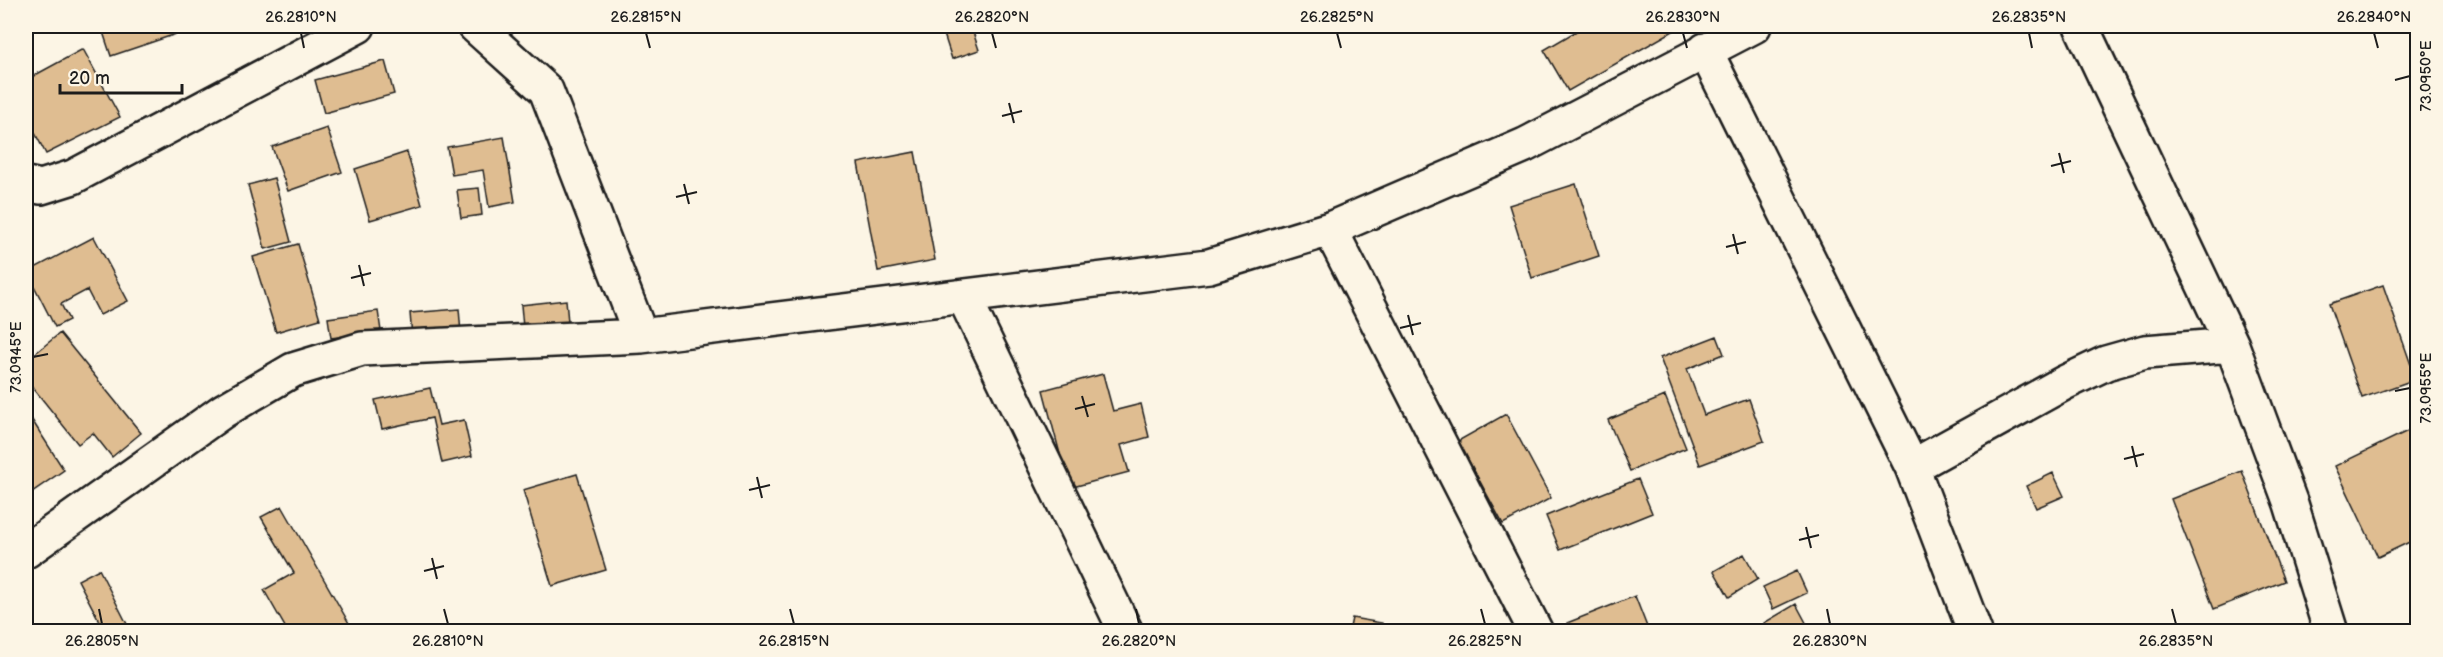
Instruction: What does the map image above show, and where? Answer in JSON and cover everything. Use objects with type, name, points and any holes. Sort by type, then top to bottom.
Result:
[{"type":"street","points":[[26,184],[40,187],[73,177],[358,26]]},
{"type":"street","points":[[475,26],[546,90],[641,336]]},
{"type":"street","points":[[26,551],[223,411],[293,370],[362,349],[641,336],[1209,266],[1330,229],[1525,145],[1754,26]]},
{"type":"street","points":[[2081,26],[2232,345],[2291,504],[2331,632]]},
{"type":"street","points":[[1705,50],[1912,467],[1975,632]]},
{"type":"street","points":[[1330,229],[1536,632]]},
{"type":"street","points":[[964,297],[1126,632]]},
{"type":"street","points":[[1912,467],[2064,383],[2106,363],[2145,352],[2232,345]]},
{"type":"building","points":[[101,26],[177,26],[179,33],[111,56]]},
{"type":"building","points":[[971,26],[979,50],[952,59],[942,28]]},
{"type":"building","points":[[1585,26],[1682,26],[1568,91],[1544,50]]},
{"type":"building","points":[[83,49],[120,117],[46,154],[26,116],[26,80]]},
{"type":"building","points":[[385,61],[394,94],[324,113],[315,80]]},
{"type":"building","points":[[327,128],[342,172],[288,191],[272,147]]},
{"type":"building","points":[[504,137],[515,202],[489,207],[483,170],[452,175],[447,147]]},
{"type":"building","points":[[407,152],[422,205],[370,220],[355,169]]},
{"type":"building","points":[[915,152],[935,260],[878,271],[858,163]]},
{"type":"building","points":[[274,178],[291,242],[265,249],[248,185]]},
{"type":"building","points":[[1576,184],[1599,256],[1532,278],[1509,205]]},
{"type":"building","points":[[479,188],[482,215],[461,218],[457,190]]},
{"type":"building","points":[[94,237],[128,301],[100,315],[87,290],[61,304],[69,320],[55,327],[27,272]]},
{"type":"building","points":[[298,244],[320,319],[276,332],[253,257]]},
{"type":"building","points":[[2383,285],[2416,379],[2362,398],[2329,304]]},
{"type":"building","points":[[566,300],[568,322],[523,327],[521,305]]},
{"type":"building","points":[[459,309],[461,333],[412,337],[410,313]]},
{"type":"building","points":[[378,311],[381,331],[331,338],[328,318]]},
{"type":"building","points":[[60,333],[141,433],[112,457],[93,433],[78,444],[26,379],[26,361]]},
{"type":"building","points":[[1717,336],[1724,354],[1687,369],[1704,415],[1749,399],[1764,441],[1700,465],[1660,358]]},
{"type":"building","points":[[1103,374],[1113,411],[1141,404],[1149,437],[1121,445],[1129,472],[1069,488],[1043,390]]},
{"type":"building","points":[[430,388],[439,425],[464,420],[472,456],[442,463],[432,418],[382,429],[375,400]]},
{"type":"building","points":[[1665,396],[1686,448],[1630,471],[1608,420]]},
{"type":"building","points":[[1506,414],[1551,498],[1503,524],[1458,441]]},
{"type":"building","points":[[30,417],[64,470],[26,496],[26,420]]},
{"type":"building","points":[[2418,426],[2418,538],[2378,557],[2335,466]]},
{"type":"building","points":[[2242,471],[2284,581],[2214,609],[2171,499]]},
{"type":"building","points":[[2053,473],[2064,496],[2036,508],[2026,486]]},
{"type":"building","points":[[577,474],[606,570],[552,586],[523,490]]},
{"type":"building","points":[[1638,479],[1652,513],[1560,550],[1546,516]]},
{"type":"building","points":[[282,506],[354,632],[288,632],[264,590],[294,573],[261,517]]},
{"type":"building","points":[[1744,554],[1758,579],[1729,597],[1714,571]]},
{"type":"building","points":[[99,569],[131,632],[91,632],[102,626],[78,580]]},
{"type":"building","points":[[1797,571],[1807,593],[1773,609],[1763,587]]},
{"type":"building","points":[[1635,596],[1649,632],[1570,632],[1567,623]]},
{"type":"building","points":[[1796,604],[1811,632],[1769,632],[1764,623]]},
{"type":"building","points":[[1352,618],[1382,623],[1381,632],[1349,632]]}]
